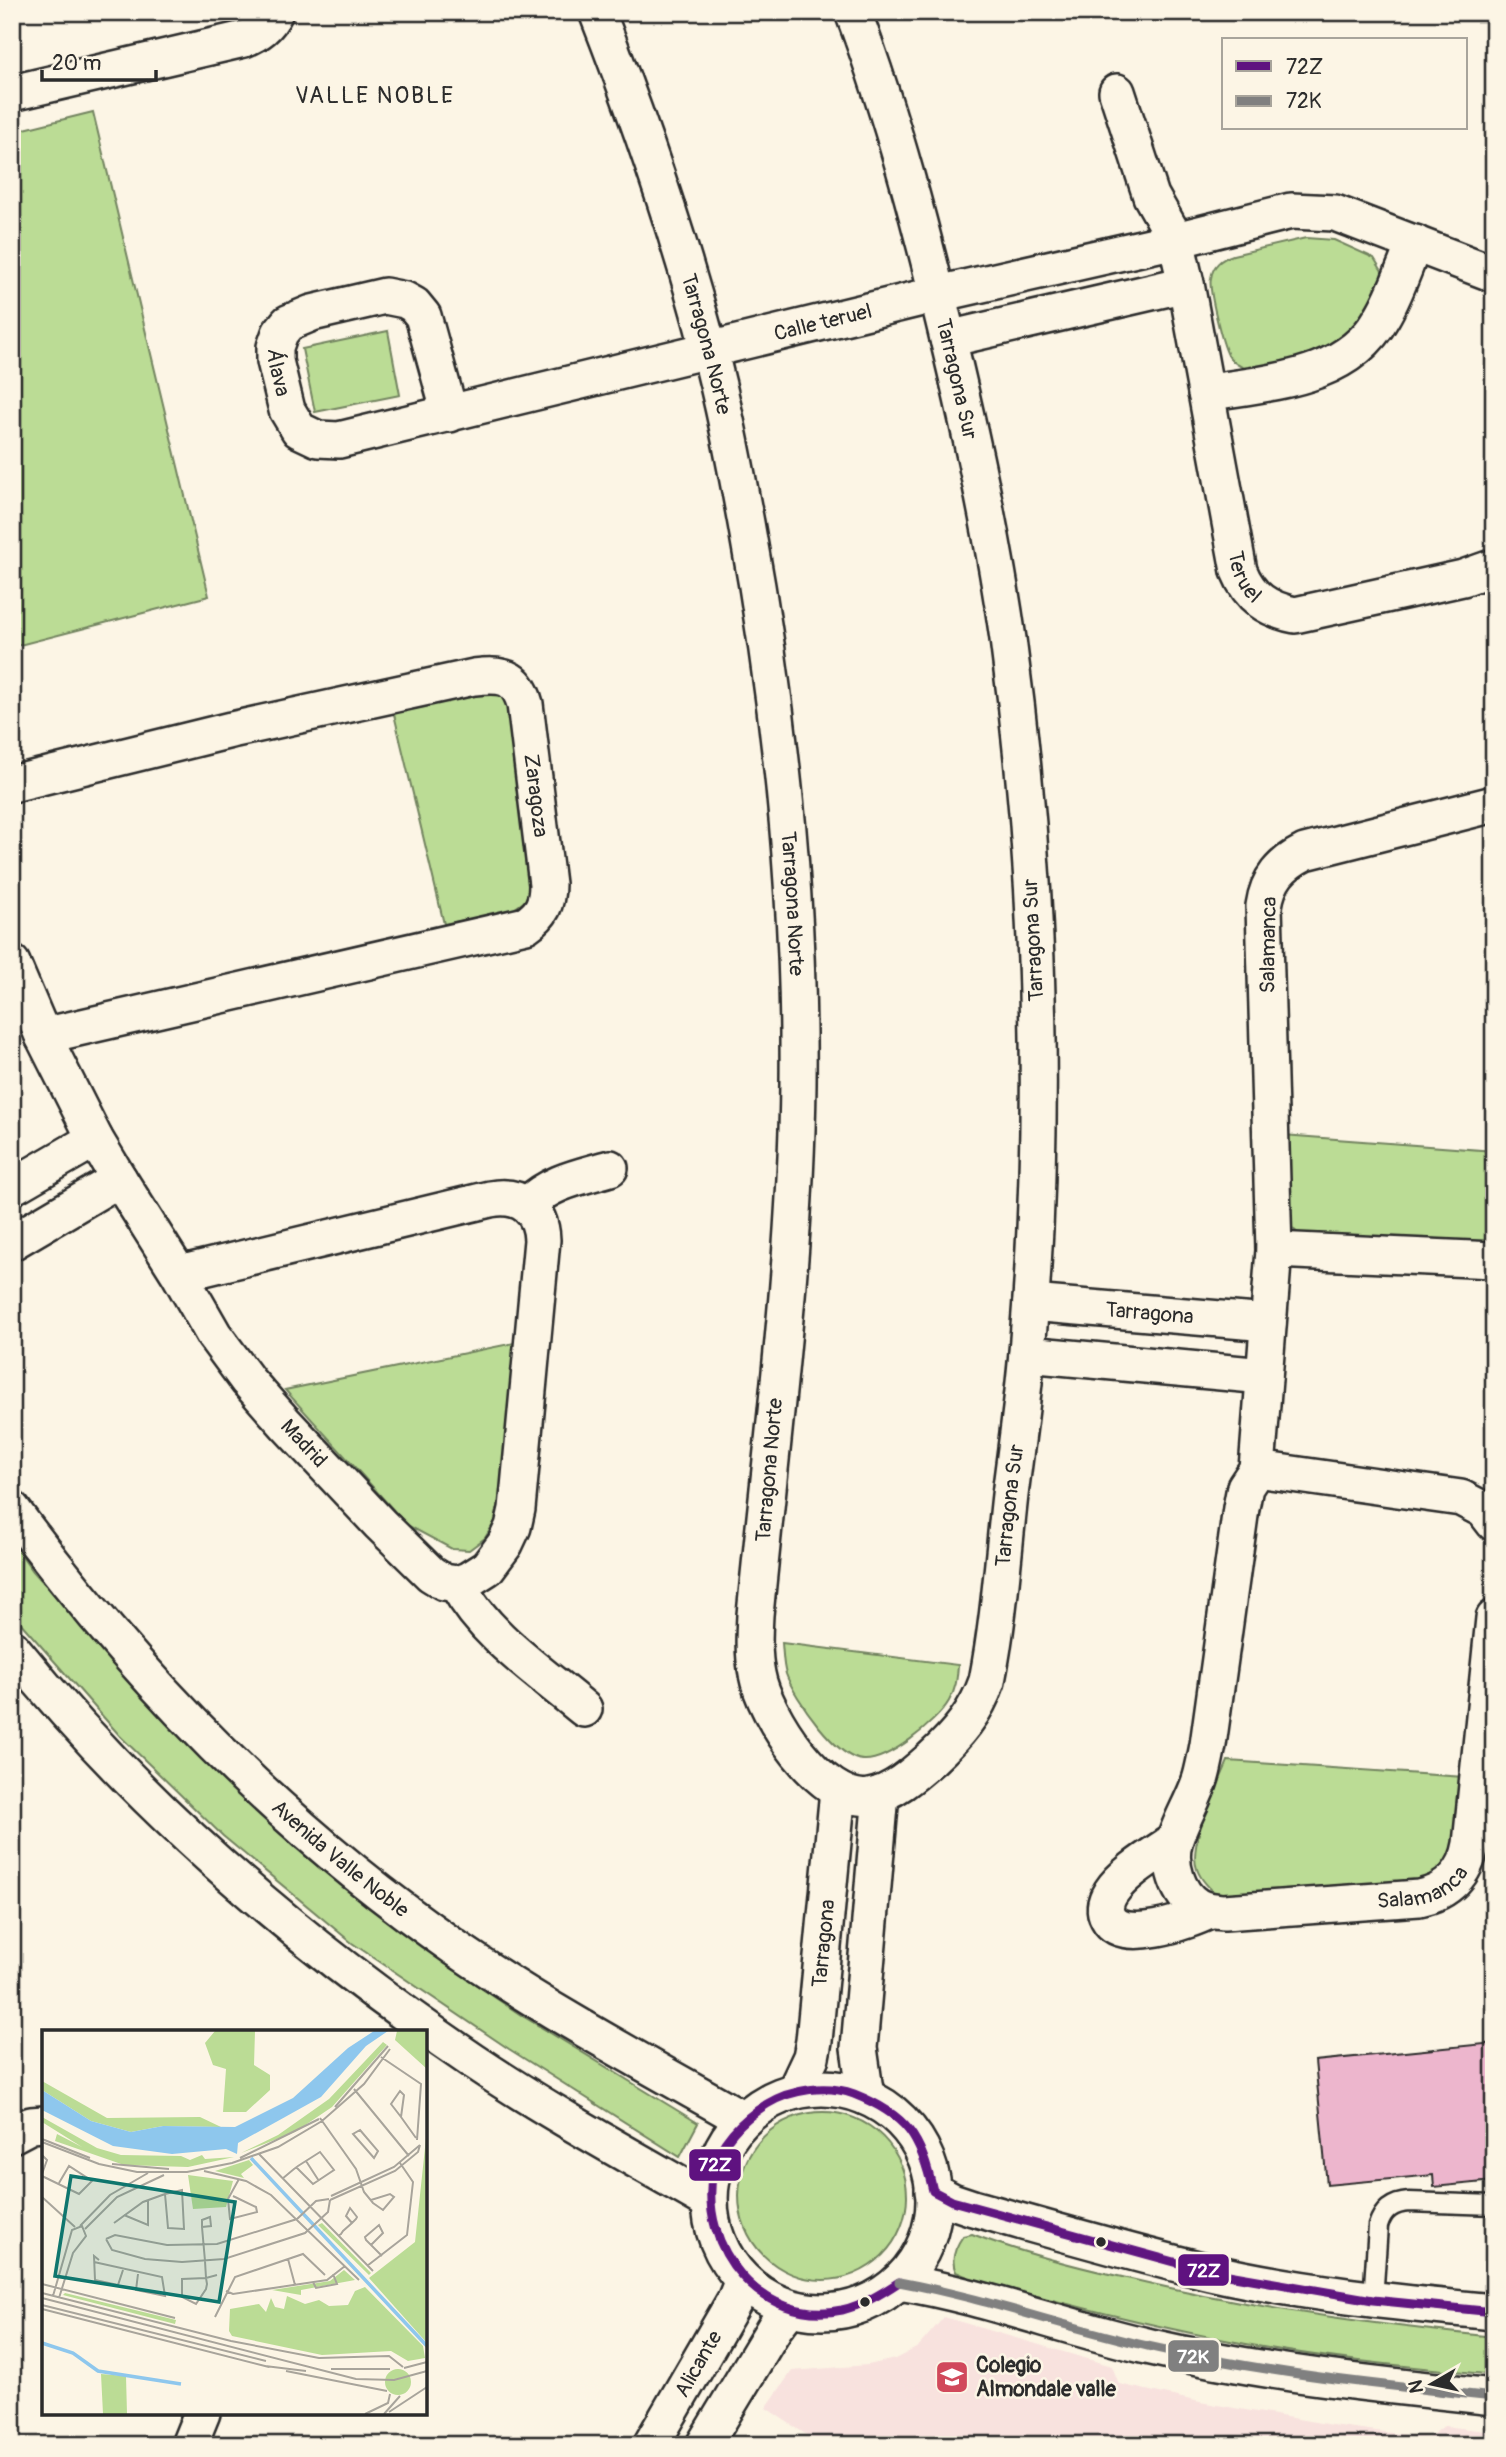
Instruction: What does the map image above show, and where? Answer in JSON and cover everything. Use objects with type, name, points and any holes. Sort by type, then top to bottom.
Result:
[{"type":"street","points":[[12,93],[244,39],[258,33],[270,23],[275,12]]},
{"type":"street","name":"Tarragona Norte","points":[[597,12],[653,162],[710,351],[751,550],[773,688],[792,883],[798,991],[798,1100],[791,1245],[754,1644],[757,1675],[775,1722],[813,1769],[838,1790]]},
{"type":"street","name":"Tarragona Sur","points":[[853,12],[891,124],[938,294],[992,538],[1008,638],[1021,750],[1037,1047],[1037,1175],[1031,1303],[988,1681],[974,1712],[948,1744],[901,1783],[881,1794]]},
{"type":"street","name":"Teruel","points":[[1117,92],[1151,196],[1176,240],[1239,571],[1244,584],[1262,604],[1295,615],[1464,578],[1494,567]]},
{"type":"street","points":[[938,294],[1176,240],[1272,215],[1310,210],[1360,220],[1494,274]]},
{"type":"street","points":[[1206,393],[1305,375],[1326,368],[1345,357],[1360,346],[1382,317],[1415,243]]},
{"type":"street","points":[[948,339],[1186,284]]},
{"type":"street","name":"Calle teruel","points":[[710,351],[938,294]]},
{"type":"street","name":"Álava","points":[[450,414],[423,316],[414,305],[405,300],[385,296],[313,313],[288,323],[280,333],[275,346],[275,361],[287,410],[299,430],[308,436],[329,441],[450,414],[710,351]]},
{"type":"street","name":"Zaragoza","points":[[12,784],[232,730],[474,677],[508,678],[522,693],[525,704],[547,884],[547,900],[537,917],[526,925],[43,1036]]},
{"type":"street","name":"Salamanca","points":[[1494,804],[1306,852],[1291,859],[1270,881],[1264,906],[1274,1250],[1265,1376],[1257,1469],[1245,1488],[1241,1508],[1206,1755],[1197,1789],[1174,1841],[1174,1870],[1178,1884],[1186,1896],[1196,1906],[1209,1911],[1224,1912],[1419,1898],[1432,1895],[1455,1881],[1469,1857],[1471,1844],[1494,1618]]},
{"type":"street","points":[[12,963],[43,1036],[95,1139],[12,1186]]},
{"type":"street","name":"Madrid","points":[[95,1139],[214,1335],[248,1381],[380,1524],[431,1574],[444,1582],[457,1584]]},
{"type":"street","points":[[527,1205],[540,1192],[556,1183],[610,1168]]},
{"type":"street","points":[[12,1242],[119,1179]]},
{"type":"street","points":[[179,1275],[503,1196],[516,1198],[536,1214],[542,1227],[542,1240],[517,1509],[513,1527],[495,1560],[478,1575],[457,1584],[469,1606],[487,1627],[583,1709]]},
{"type":"street","points":[[1274,1250],[1494,1260]]},
{"type":"street","name":"Tarragona","points":[[1031,1303],[1268,1323]]},
{"type":"street","points":[[1027,1354],[1265,1376]]},
{"type":"street","points":[[1257,1469],[1461,1499],[1484,1510],[1494,1523]]},
{"type":"street","name":"Avenida Valle Noble","points":[[12,1509],[72,1588],[135,1663],[201,1734],[331,1853],[456,1948],[519,1990],[584,2031],[743,2119]]},
{"type":"street","points":[[12,1648],[71,1716],[138,1786],[254,1894],[332,1958],[413,2019],[505,2081],[709,2202]]},
{"type":"street","points":[[838,1790],[853,1797],[881,1794]]},
{"type":"street","name":"Tarragona","points":[[795,2091],[811,2057],[814,2041],[838,1790]]},
{"type":"street","name":"Tarragona","points":[[866,2097],[860,2066],[860,2029],[881,1794]]},
{"type":"street","name":"Salamanca","points":[[1174,1841],[1113,1890],[1105,1906],[1105,1913],[1109,1921],[1121,1928],[1149,1929],[1179,1923],[1209,1911]]},
{"type":"street","points":[[818,2087],[843,2090],[866,2097],[892,2112],[913,2135],[927,2162],[933,2191],[932,2216],[926,2241],[915,2263],[899,2282],[880,2296],[859,2306],[836,2312],[790,2308],[764,2297],[743,2280],[725,2257],[714,2231],[709,2202],[719,2154],[743,2119],[770,2100],[795,2091],[818,2087]]},
{"type":"street","points":[[12,2135],[31,2125],[42,2124]]},
{"type":"street","points":[[933,2191],[952,2202],[1211,2272],[1373,2300],[1494,2312]]},
{"type":"street","name":"Alicante","points":[[651,2445],[743,2280]]},
{"type":"street","points":[[899,2282],[956,2292],[1091,2332],[1213,2360],[1303,2376],[1494,2397]]},
{"type":"street","points":[[704,2445],[775,2327],[790,2308]]},
{"type":"street","points":[[189,2445],[201,2415]]},
{"type":"lane","points":[[1373,2300],[1378,2227],[1381,2216],[1388,2208],[1409,2202],[1494,2205]]},
{"type":"shaded area","name":"Colegio Almondale valle","points":[[944,2317],[1112,2366],[1119,2384],[1200,2402],[1332,2425],[1428,2438],[1444,2426],[1494,2432],[1494,2445],[822,2445],[766,2408],[792,2371],[868,2365],[895,2359],[918,2347]]},
{"type":"green space","points":[[93,112],[209,596],[12,647],[12,132]]},
{"type":"green space","points":[[1306,238],[1334,240],[1374,258],[1382,271],[1380,287],[1351,335],[1309,358],[1248,370],[1243,368],[1230,358],[1220,332],[1211,284],[1214,269],[1221,261],[1233,255]]},
{"type":"green space","points":[[388,331],[400,395],[315,412],[302,349]]},
{"type":"green space","points":[[479,687],[507,695],[530,888],[525,901],[511,911],[444,924],[393,710]]},
{"type":"green space","points":[[1283,1135],[1494,1151],[1494,1249],[1300,1235],[1289,1225]]},
{"type":"green space","points":[[519,1342],[505,1505],[485,1538],[469,1550],[452,1549],[407,1525],[285,1390]]},
{"type":"green space","points":[[12,1542],[33,1571],[154,1707],[309,1859],[450,1967],[521,2015],[698,2123],[680,2157],[509,2049],[352,1943],[223,1836],[120,1736],[12,1613]]},
{"type":"green space","points":[[782,1643],[958,1665],[956,1684],[943,1710],[923,1729],[885,1755],[863,1760],[841,1749],[807,1711],[786,1674]]},
{"type":"green space","points":[[1228,1761],[1464,1777],[1454,1856],[1447,1869],[1421,1883],[1221,1898],[1201,1877],[1195,1858],[1200,1830]]},
{"type":"green space","points":[[823,2112],[855,2118],[883,2136],[901,2164],[907,2196],[901,2228],[883,2256],[855,2274],[823,2280],[791,2274],[763,2256],[745,2228],[739,2196],[745,2164],[763,2136],[791,2118]]},
{"type":"green space","points":[[972,2234],[1071,2265],[1266,2307],[1494,2337],[1494,2375],[1345,2359],[1257,2346],[1150,2324],[972,2279],[956,2272],[954,2263],[960,2240],[963,2236]]},
{"type":"building","points":[[1494,2043],[1494,2181],[1434,2187],[1433,2175],[1327,2185],[1315,2061]]},
{"type":"transit line","name":"72Z","points":[[899,2282],[872,2299],[850,2308],[813,2312],[786,2306],[762,2294],[742,2276],[726,2254],[716,2228],[711,2200],[716,2161],[726,2142],[741,2124],[767,2104],[787,2095],[821,2089],[844,2091],[887,2110],[909,2130],[923,2156],[933,2191],[952,2201],[1211,2272],[1373,2300],[1494,2312]]},
{"type":"transit line","name":"72K","points":[[899,2282],[1194,2356],[1322,2377],[1494,2397]]},
{"type":"place","name":"Colegio Almondale valle","points":[[952,2377]]},
{"type":"district","name":"VALLE NOBLE","points":[[375,95]]}]
